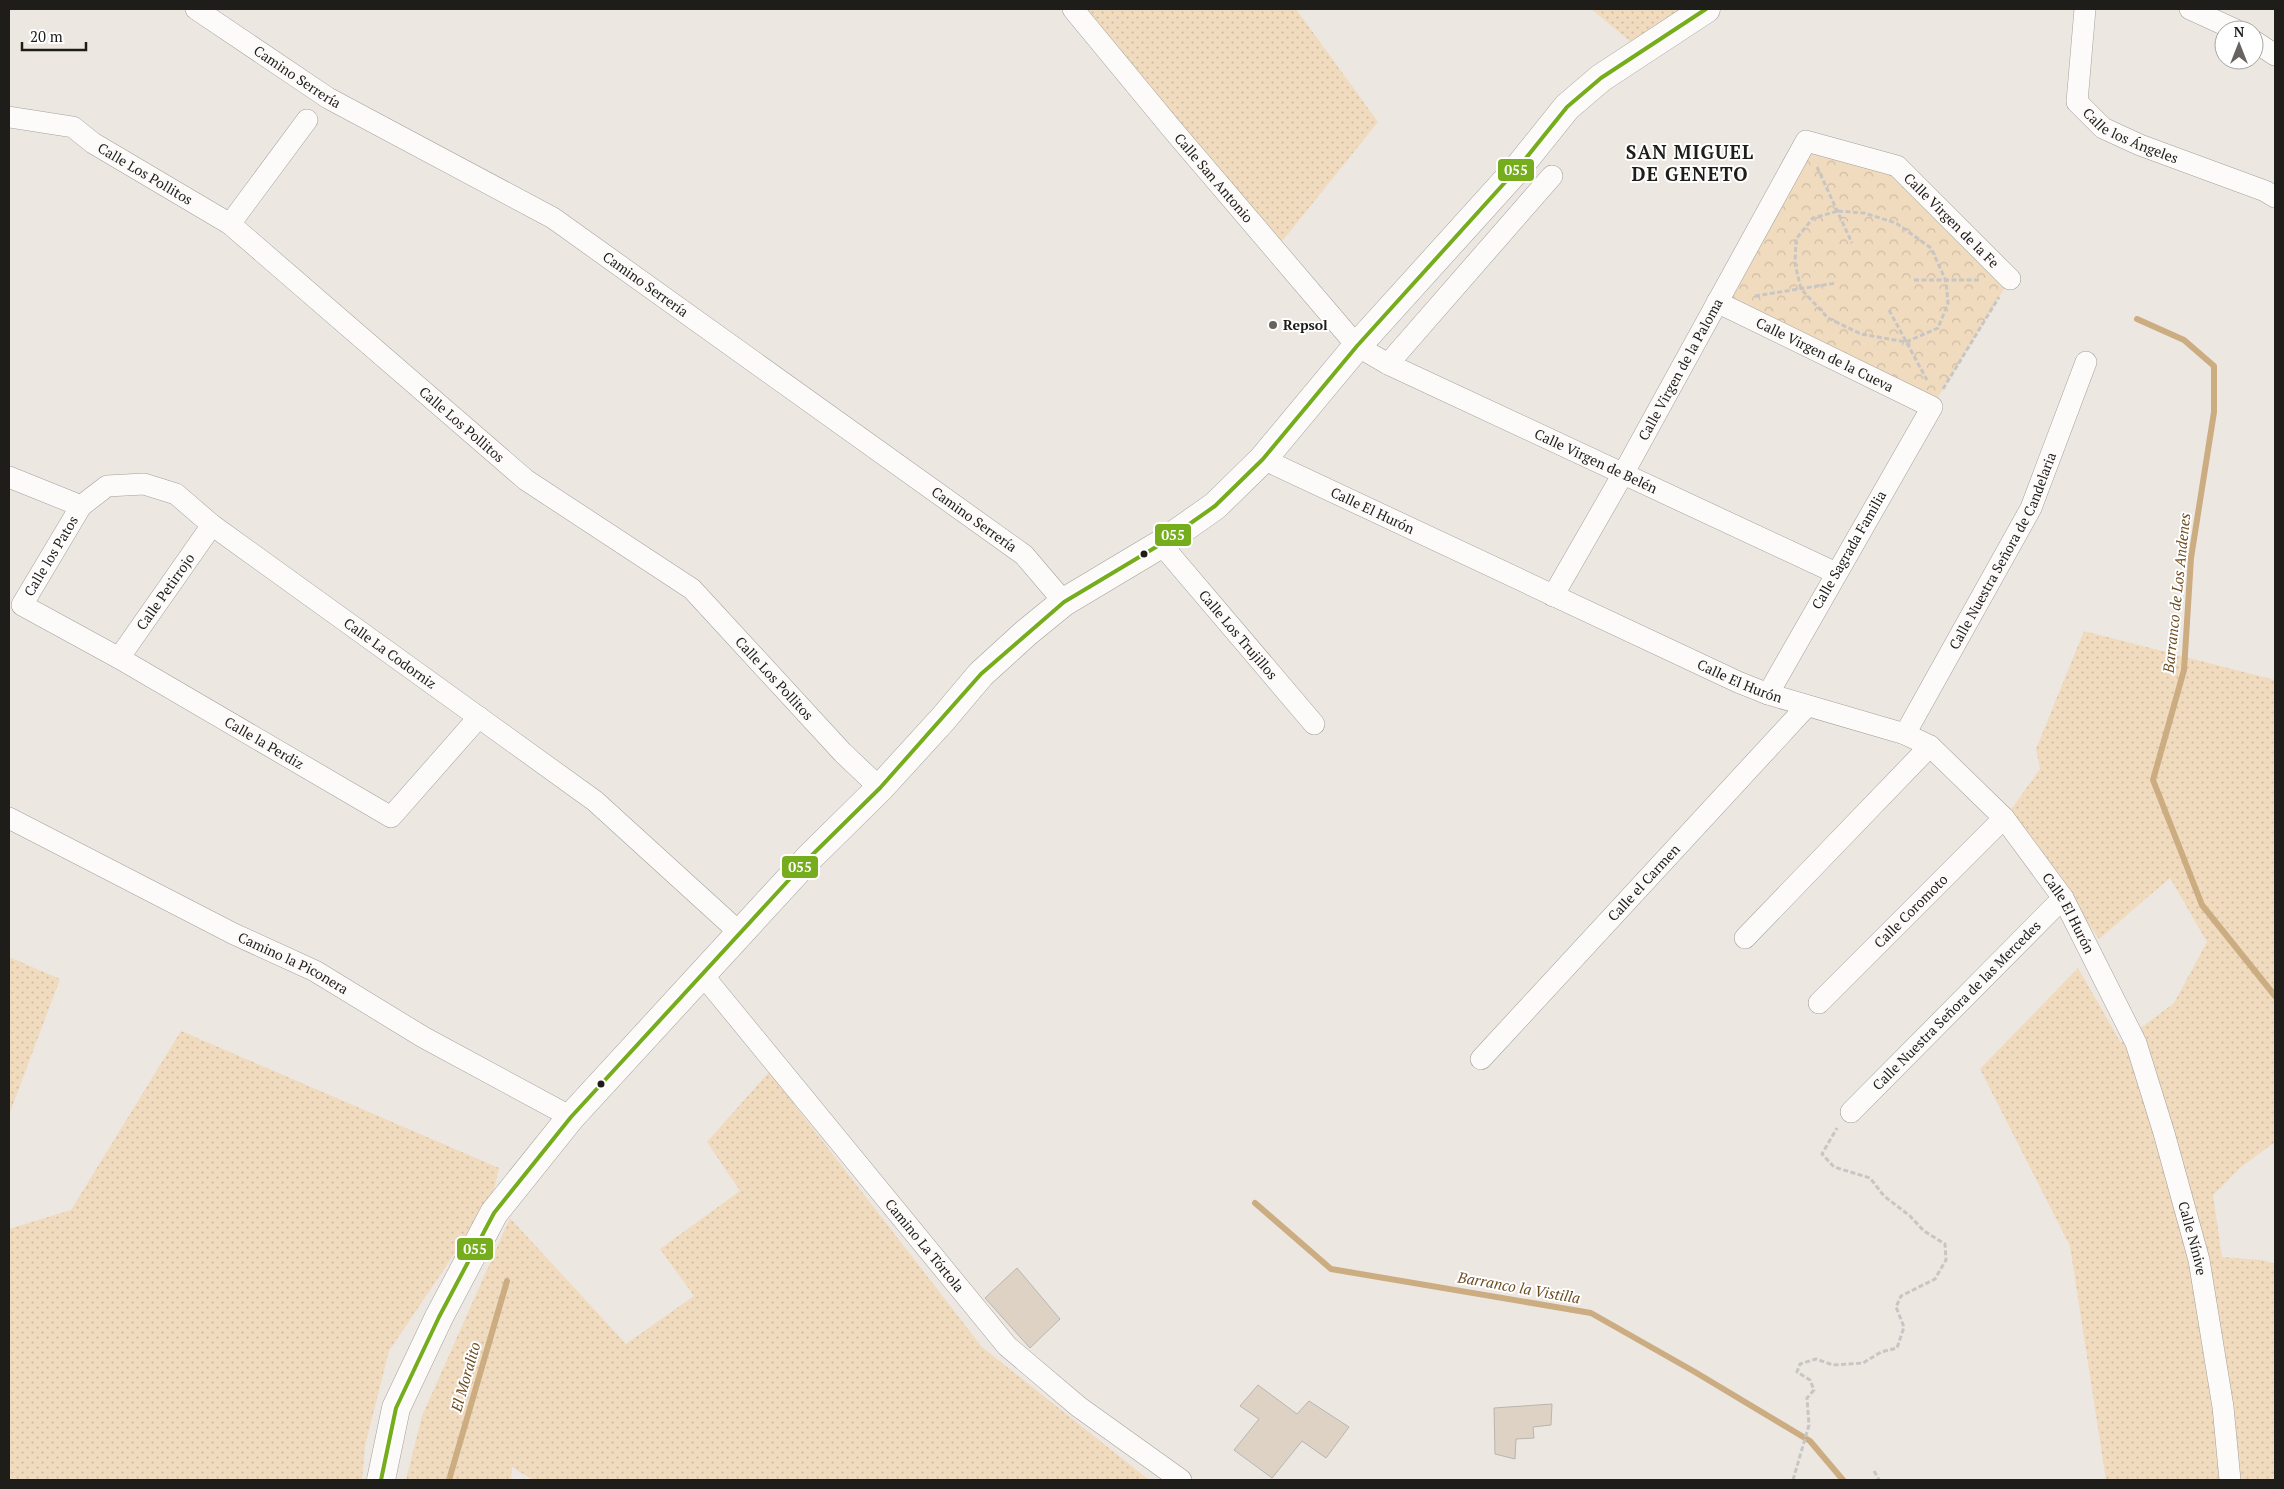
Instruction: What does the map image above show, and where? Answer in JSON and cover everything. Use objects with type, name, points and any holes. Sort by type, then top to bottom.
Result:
[{"type":"main road","points":[[382,1480],[396,1408],[439,1316],[494,1213],[570,1117],[809,858],[880,788],[944,719],[981,674],[1064,602],[1161,544],[1215,506],[1263,459],[1357,346],[1518,168],[1567,107],[1601,78],[1706,9]]},
{"type":"street","name":"Camino Serrería","points":[[196,9],[328,98],[553,218],[1024,554],[1064,602]]},
{"type":"street","name":"Calle San Antonio","points":[[1073,9],[1167,123],[1357,346]]},
{"type":"street","name":"Calle los Ángeles","points":[[2085,9],[2077,102],[2103,128],[2140,145],[2265,191],[2275,197]]},
{"type":"street","points":[[2190,9],[2214,20]]},
{"type":"street","points":[[2264,48],[2275,55]]},
{"type":"street","name":"Calle Los Pollitos","points":[[9,117],[73,127],[93,144],[230,224],[526,480],[692,589],[843,753],[880,788]]},
{"type":"street","points":[[230,224],[307,120]]},
{"type":"street","name":"Calle Virgen de la Fe","points":[[1806,141],[1897,166],[2010,279]]},
{"type":"street","name":"Calle Virgen de la Paloma","points":[[1553,596],[1624,474],[1806,141]]},
{"type":"street","points":[[1388,364],[1552,176]]},
{"type":"street","name":"Calle Virgen de la Cueva","points":[[1717,302],[1934,403]]},
{"type":"street","name":"Calle Virgen de Belén","points":[[1357,346],[1388,364],[1836,573]]},
{"type":"street","name":"Calle Nuestra Señora de Candelaria","points":[[1904,734],[2031,508],[2086,362]]},
{"type":"street","name":"Calle Sagrada Familia","points":[[1768,694],[1934,403]]},
{"type":"street","name":"Calle El Hurón","points":[[1263,459],[1738,682],[1768,694],[1904,734],[1930,746],[2004,818],[2063,898],[2118,1007]]},
{"type":"street","points":[[9,477],[81,506]]},
{"type":"street","name":"Calle La Codorniz","points":[[81,506],[107,486],[144,484],[176,494],[212,525],[595,801],[740,933]]},
{"type":"street","name":"Calle los Patos","points":[[22,605],[81,506]]},
{"type":"street","name":"Calle Petirrojo","points":[[119,658],[212,525]]},
{"type":"street","name":"Calle Los Trujillos","points":[[1161,544],[1314,724]]},
{"type":"street","name":"Calle la Perdiz","points":[[22,605],[119,658],[391,817],[479,717]]},
{"type":"street","name":"Calle el Carmen","points":[[1481,1059],[1807,706]]},
{"type":"street","points":[[1745,938],[1930,746]]},
{"type":"street","name":"Camino la Piconera","points":[[9,818],[234,934],[315,971],[423,1037],[570,1117]]},
{"type":"street","name":"Calle Coromoto","points":[[1818,1003],[2004,818]]},
{"type":"street","name":"Calle Nuestra Señora de las Mercedes","points":[[1851,1112],[2063,898]]},
{"type":"street","name":"Camino La Tórtola","points":[[702,974],[1007,1346],[1079,1407],[1181,1480]]},
{"type":"street","name":"Calle Nínive","points":[[2118,1007],[2136,1043],[2199,1260],[2223,1407],[2230,1480]]},
{"type":"path","points":[[1806,141],[1852,242]]},
{"type":"path","points":[[1838,211],[1864,213],[1896,223],[1931,248],[1946,281],[1948,303],[1938,328],[1906,342],[1861,334],[1828,318],[1801,288],[1795,264],[1796,239],[1813,218],[1838,211]]},
{"type":"path","points":[[1914,280],[2010,279]]},
{"type":"path","points":[[1934,403],[2010,279]]},
{"type":"path","points":[[1717,302],[1836,283]]},
{"type":"path","points":[[1889,310],[1934,403]]},
{"type":"path","points":[[1793,1480],[1808,1425],[1807,1398],[1814,1390],[1810,1380],[1797,1372],[1800,1364],[1816,1359],[1833,1365],[1863,1363],[1881,1352],[1897,1348],[1904,1327],[1896,1307],[1901,1296],[1935,1279],[1946,1260],[1944,1244],[1924,1230],[1910,1216],[1884,1196],[1870,1178],[1834,1167],[1822,1154],[1834,1130],[1851,1112]]},
{"type":"path","points":[[1874,1472],[1879,1480]]},
{"type":"green space","points":[[1073,9],[1296,9],[1378,122],[1275,250]]},
{"type":"green space","points":[[1591,9],[1704,9],[1641,50]]},
{"type":"green space","points":[[1806,141],[1897,166],[2010,279],[1932,407],[1717,302]]},
{"type":"green space","points":[[2084,631],[2275,680],[2275,1142],[2241,1167],[2213,1195],[2222,1257],[2262,1260],[2275,1264],[2275,1480],[2106,1480],[2070,1246],[1980,1069],[2078,968],[2121,1043],[2174,1003],[2207,942],[2170,878],[2099,939],[2010,811],[2040,769],[2036,749]]},
{"type":"green space","points":[[9,957],[60,979],[9,1115]]},
{"type":"green space","points":[[181,1031],[499,1168],[492,1198],[389,1351],[365,1446],[362,1480],[9,1480],[9,1229],[71,1210]]},
{"type":"green space","points":[[769,1072],[982,1347],[1149,1480],[533,1480],[512,1467],[511,1480],[406,1480],[422,1416],[510,1218],[626,1344],[694,1296],[660,1249],[740,1191],[707,1142]]},
{"type":"building","points":[[1017,1268],[1060,1319],[1030,1348],[985,1298]]},
{"type":"building","points":[[1258,1385],[1297,1414],[1309,1401],[1349,1427],[1326,1458],[1302,1441],[1272,1478],[1234,1450],[1259,1419],[1240,1406]]},
{"type":"building","points":[[1552,1404],[1551,1425],[1533,1427],[1534,1438],[1516,1439],[1515,1459],[1495,1454],[1494,1408]]},
{"type":"waterway","name":"Barranco de Los Andenes","points":[[2137,319],[2184,340],[2214,366],[2214,412],[2191,558],[2184,670],[2153,780],[2202,905],[2275,996]]},
{"type":"waterway","name":"Barranco la Vistilla","points":[[1255,1203],[1331,1269],[1591,1313],[1695,1372],[1810,1441],[1843,1480]]},
{"type":"waterway","name":"El Moralito","points":[[449,1480],[507,1281]]},
{"type":"transit line","name":"055","points":[[381,1480],[396,1408],[439,1317],[494,1213],[571,1117],[809,858],[880,788],[981,674],[1064,602],[1161,544],[1215,506],[1263,459],[1357,346],[1518,168],[1567,107],[1601,78],[1706,9]]},
{"type":"place","name":"Repsol","points":[[1273,325]]},
{"type":"district","name":"SAN MIGUEL DE GENETO","points":[[1690,163]]}]
